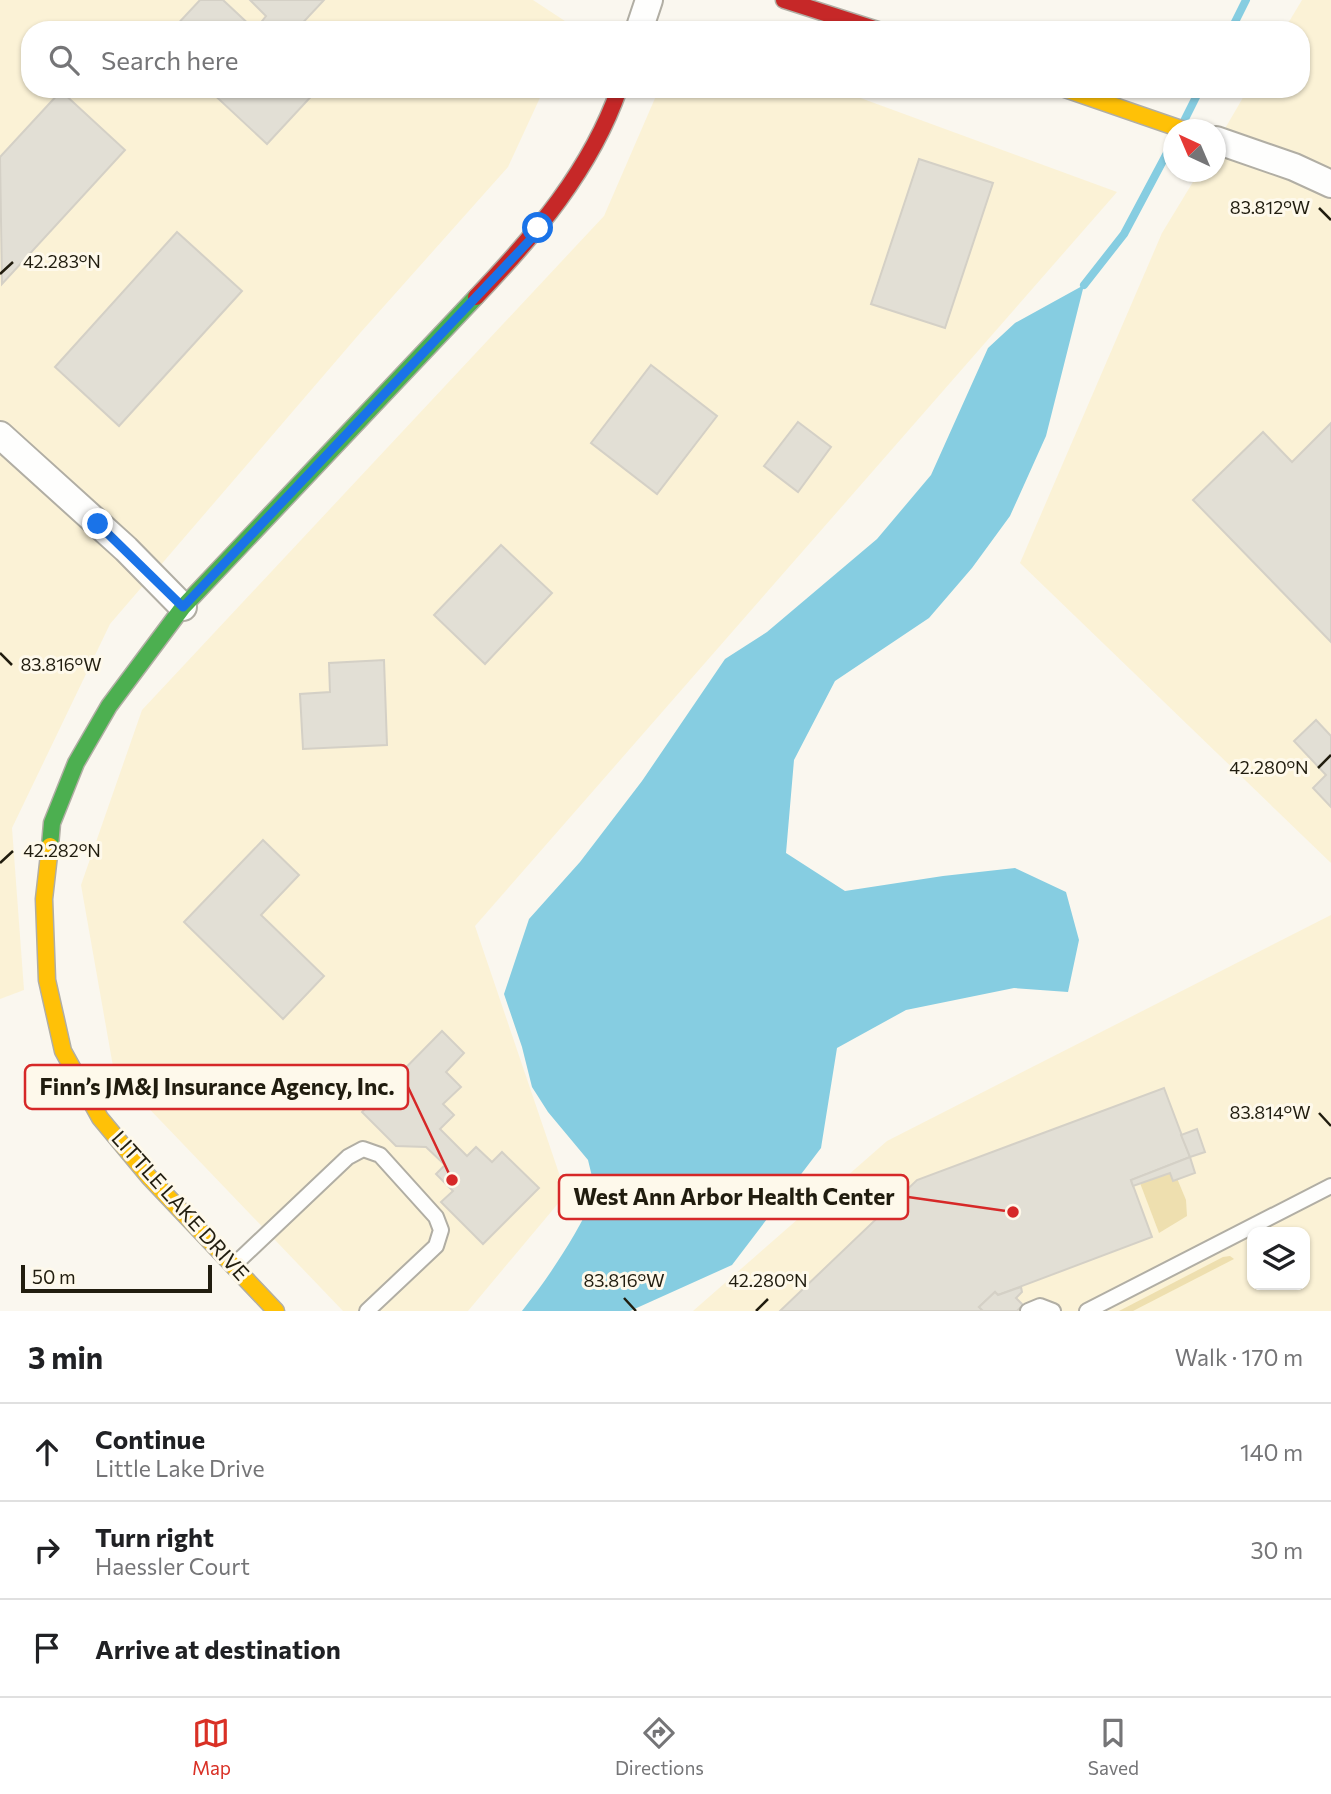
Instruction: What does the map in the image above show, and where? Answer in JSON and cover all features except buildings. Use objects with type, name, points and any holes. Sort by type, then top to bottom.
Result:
[{"type":"street","points":[[642,21],[649,0]]},
{"type":"street","points":[[784,0],[850,21]]},
{"type":"street","name":"LITTLE LAKE DRIVE","points":[[276,1311],[149,1177],[100,1118],[63,1051],[47,980],[44,899],[52,823],[76,763],[109,706],[183,607],[529,241],[579,172],[608,121],[615,98]]},
{"type":"street","points":[[1092,98],[1163,122]]},
{"type":"street","points":[[1226,143],[1294,167],[1331,184]]},
{"type":"street","points":[[0,435],[126,549],[183,607]]},
{"type":"lane","points":[[233,1266],[348,1157],[363,1149],[380,1155],[436,1217],[441,1230],[436,1246],[367,1311]]},
{"type":"lane","points":[[1087,1311],[1331,1186]]},
{"type":"lane","points":[[1028,1311],[1040,1306],[1053,1311]]},
{"type":"shaded area","points":[[0,0],[533,0],[565,21],[21,21],[21,98],[540,98],[508,167],[361,332],[110,624],[12,828],[24,990],[0,999]]},
{"type":"shaded area","points":[[1302,0],[1331,0],[1331,863],[1020,563],[1162,233],[1193,182],[1226,182],[1226,127],[1243,98],[1310,98],[1310,21],[1289,21]]},
{"type":"shaded area","points":[[655,98],[861,98],[1117,192],[475,926],[566,1194],[468,1311],[343,1311],[114,1072],[81,885],[142,710],[604,216]]},
{"type":"shaded area","points":[[1331,915],[1331,1311],[693,1311],[887,1141]]},
{"type":"shaded area","points":[[1174,1171],[1186,1200],[1187,1216],[1159,1233],[1140,1183]]},
{"type":"shaded area","points":[[1230,1256],[1234,1259],[1133,1311],[1119,1311],[1223,1257]]},
{"type":"water","points":[[1084,285],[1046,436],[1010,516],[972,568],[929,618],[835,681],[794,760],[786,853],[845,891],[1015,868],[1066,892],[1079,940],[1068,992],[1014,988],[906,1010],[837,1048],[821,1148],[732,1265],[630,1311],[522,1311],[562,1254],[596,1193],[588,1160],[548,1112],[532,1087],[504,994],[529,919],[580,862],[642,781],[725,659],[767,632],[877,539],[931,475],[988,348],[1015,323]]},
{"type":"waterway","points":[[1236,21],[1246,0]]},
{"type":"waterway","points":[[1185,119],[1196,98]]},
{"type":"waterway","points":[[1084,285],[1124,234],[1163,161]]},
{"type":"traffic: fast","points":[[50,846],[52,823],[76,763],[109,706],[183,607],[476,297]]},
{"type":"traffic: slow","points":[[1091,98],[1163,123]]},
{"type":"traffic: slow","points":[[50,846],[44,899],[47,980],[63,1051],[100,1118],[149,1177],[276,1311]]},
{"type":"traffic: jam","points":[[784,0],[850,21]]},
{"type":"traffic: jam","points":[[476,297],[519,250],[559,200],[593,147],[615,98]]},
{"type":"place","name":"Finn’s JM&J Insurance Agency, Inc.","points":[[452,1180]]},
{"type":"place","name":"West Ann Arbor Health Center","points":[[1013,1212]]},
{"type":"route","points":[[98,524],[183,607],[529,241],[538,228]]}]
